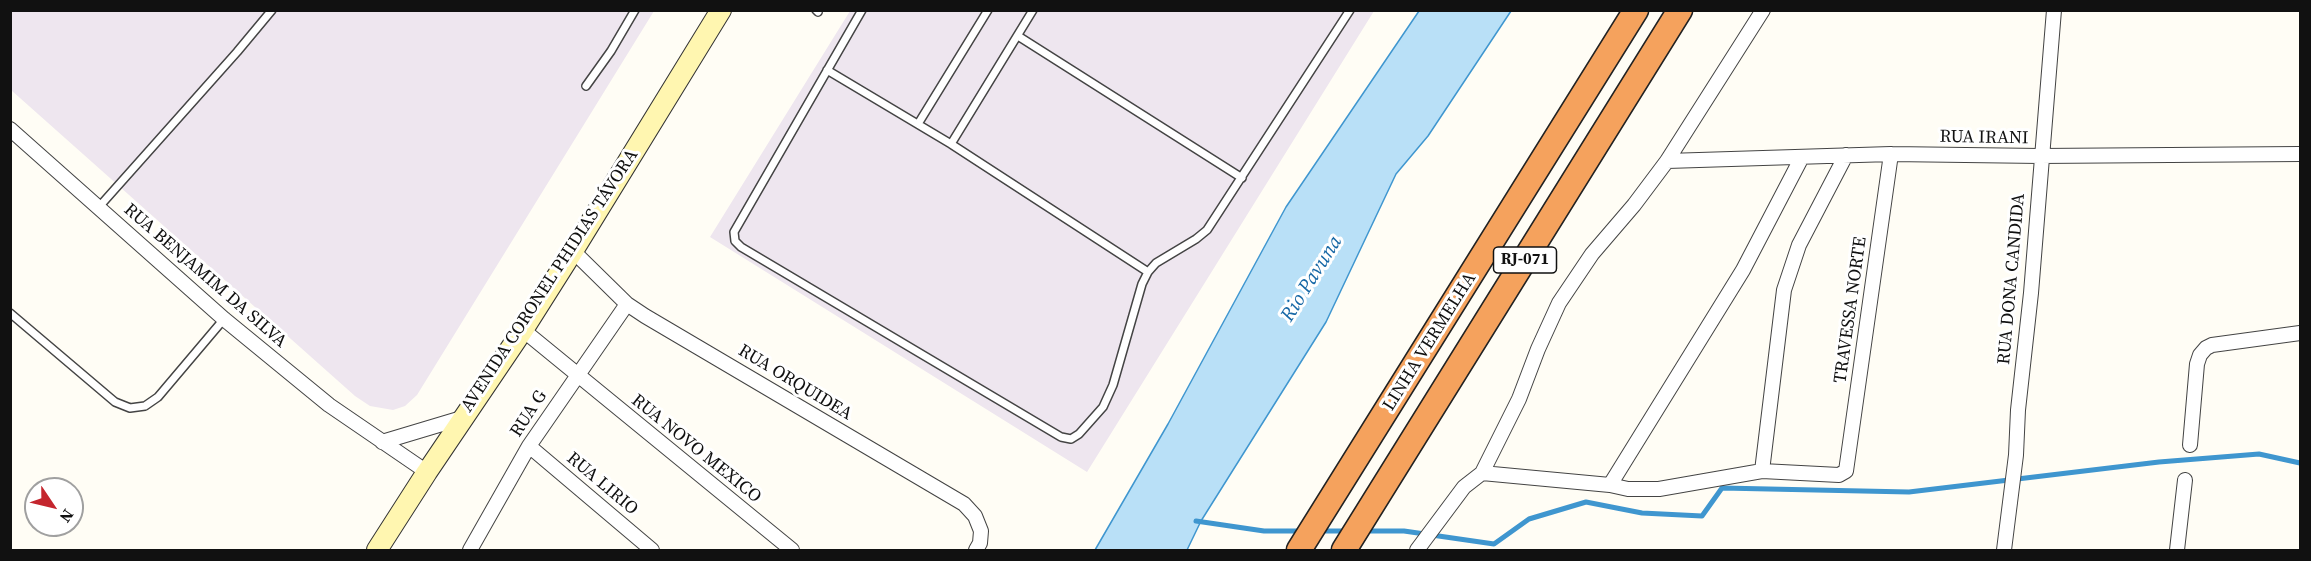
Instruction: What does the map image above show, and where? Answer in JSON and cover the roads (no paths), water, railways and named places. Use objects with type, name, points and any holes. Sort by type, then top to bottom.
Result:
[{"type":"highway","name":"LINHA VERMELHA","points":[[1299,550],[1636,10]]},
{"type":"highway","name":"LINHA VERMELHA","points":[[1344,550],[1680,10]]},
{"type":"street","name":"AVENIDA CORONEL PHIDIAS TÁVORA","points":[[377,550],[462,418],[523,330],[721,10]]},
{"type":"street","points":[[1418,548],[1464,487],[1482,473],[1519,399],[1559,303],[1592,254],[1634,205],[1667,161],[1707,102],[1763,10]]},
{"type":"street","name":"RUA DONA CANDIDA","points":[[2004,550],[2012,499],[2054,10]]},
{"type":"street","name":"RUA BENJAMIM DA SILVA","points":[[10,129],[224,318],[329,405],[427,471]]},
{"type":"street","name":"RUA IRANI","points":[[1667,161],[1891,154],[2040,156],[2301,154]]},
{"type":"street","name":"TRAVESSA NORTE","points":[[1762,471],[1839,474],[1846,471],[1891,154]]},
{"type":"street","points":[[1482,473],[1610,485],[1628,489],[1659,489],[1762,471],[1784,290],[1799,245],[1846,155]]},
{"type":"street","points":[[1610,485],[1743,270],[1802,157]]},
{"type":"street","name":"RUA ORQUIDEA","points":[[573,251],[627,304],[964,504],[975,516],[981,531],[980,543],[976,550]]},
{"type":"street","name":"RUA G","points":[[470,550],[529,446],[627,304]]},
{"type":"street","points":[[523,330],[577,375]]},
{"type":"street","points":[[2190,446],[2197,364],[2206,348],[2212,345],[2301,333]]},
{"type":"street","name":"RUA NOVO MEXICO","points":[[577,375],[792,550]]},
{"type":"street","points":[[382,442],[462,418]]},
{"type":"street","name":"RUA LIRIO","points":[[529,446],[652,550]]},
{"type":"street","points":[[2177,550],[2185,480]]},
{"type":"lane","points":[[98,208],[264,22],[272,10]]},
{"type":"lane","points":[[586,86],[611,51],[635,10]]},
{"type":"lane","points":[[862,10],[734,232],[735,242],[1061,437],[1071,439],[1079,434],[1102,407],[1113,386],[1142,284],[1148,272],[1156,263],[1207,230],[1350,10]]},
{"type":"lane","points":[[918,124],[988,10]]},
{"type":"lane","points":[[951,144],[1034,10]]},
{"type":"lane","points":[[1018,36],[1242,178]]},
{"type":"lane","points":[[827,70],[951,144],[1148,272]]},
{"type":"lane","points":[[10,313],[115,402],[130,408],[145,406],[158,397],[224,318]]},
{"type":"water","name":"Rio Pavuna","points":[[1419,11],[1511,11],[1428,136],[1396,174],[1326,322],[1201,521],[1187,550],[1095,550],[1168,424],[1286,207]]},
{"type":"waterway","points":[[1363,531],[1404,531],[1494,544],[1529,519],[1586,502],[1642,513],[1702,516],[1722,488],[1909,492],[2159,462],[2259,454],[2300,463]]},
{"type":"waterway","points":[[1196,521],[1264,531],[1303,531]]},
{"type":"waterway","points":[[1318,531],[1348,531]]}]
